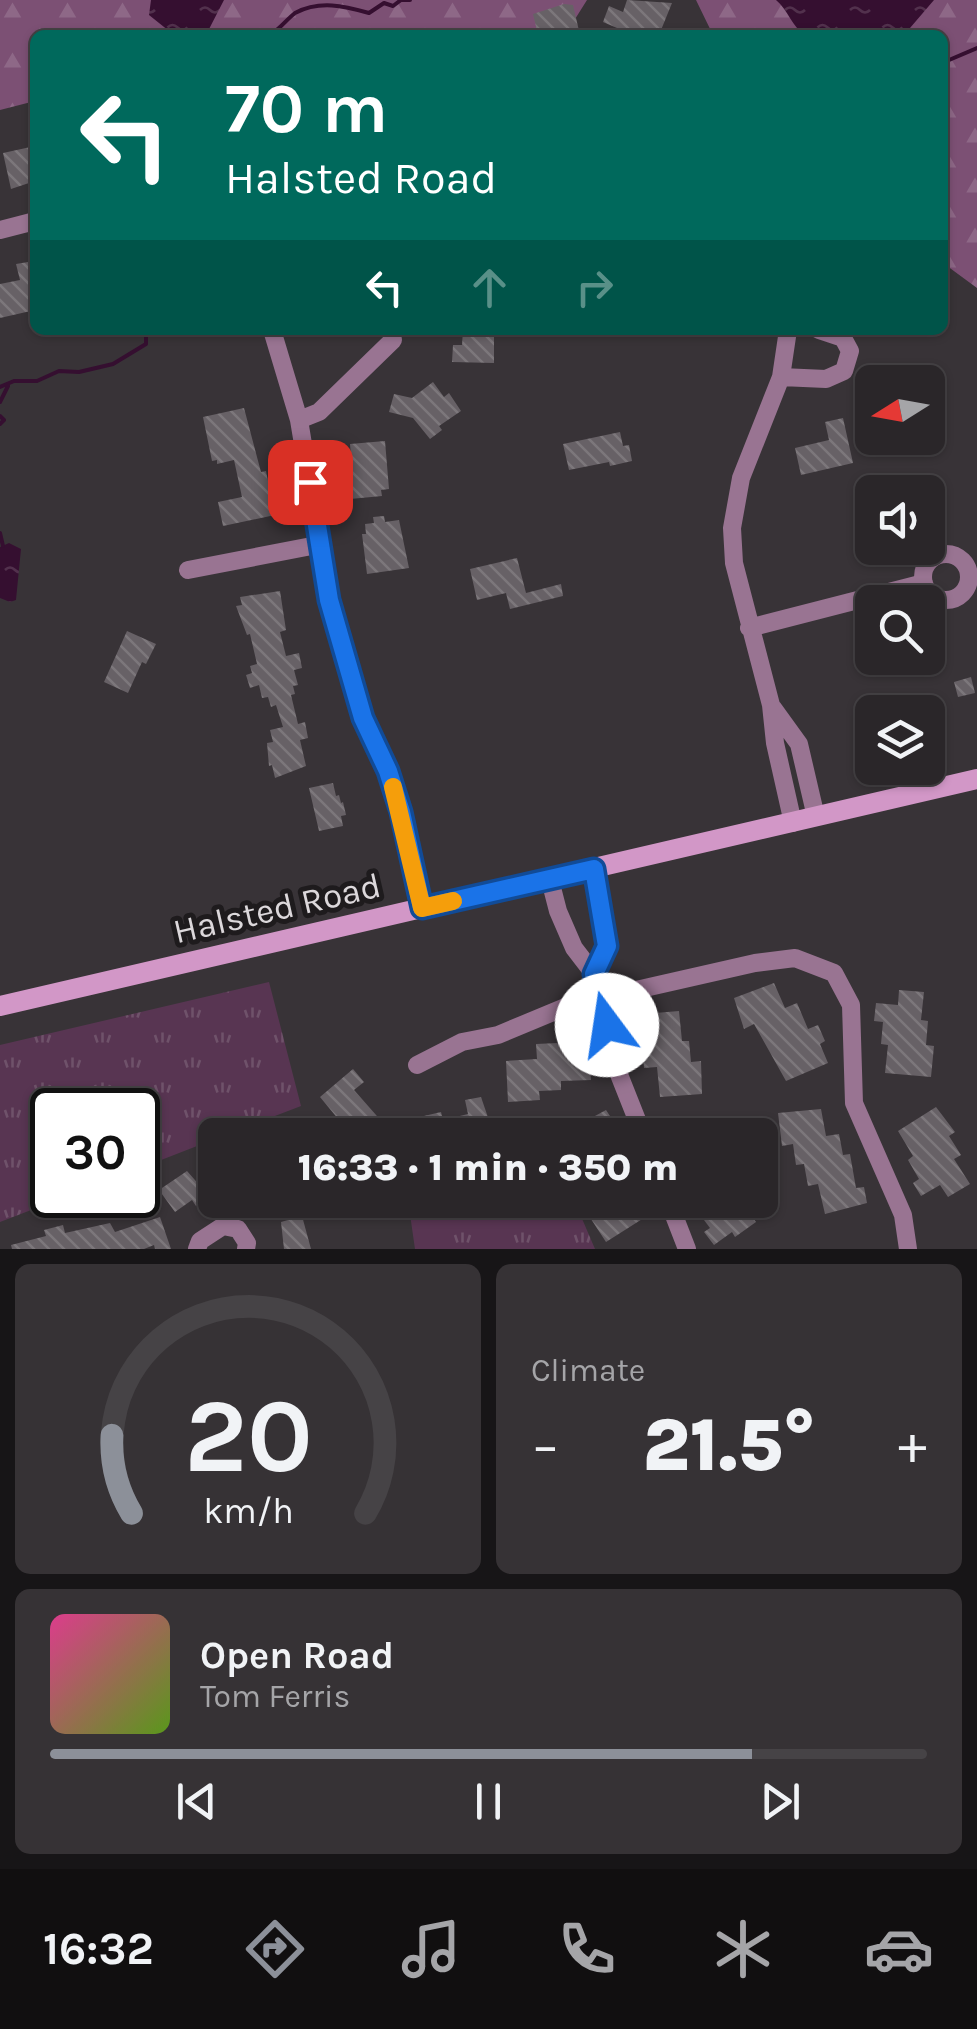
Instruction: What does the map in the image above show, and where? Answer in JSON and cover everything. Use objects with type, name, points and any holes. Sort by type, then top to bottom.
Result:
[{"type":"street","points":[[0,230],[30,222]]},
{"type":"street","points":[[274,335],[299,420],[329,600],[363,718],[388,771],[401,812],[422,908]]},
{"type":"street","points":[[787,335],[781,376],[741,478],[732,528],[734,562],[771,705],[775,743],[793,823]]},
{"type":"street","points":[[781,376],[826,379],[844,370],[850,351],[842,338],[833,335]]},
{"type":"street","points":[[299,420],[319,412],[394,340]]},
{"type":"street","points":[[188,570],[322,544]]},
{"type":"street","points":[[749,628],[924,583]]},
{"type":"street","points":[[771,705],[799,744],[816,817]]},
{"type":"street","name":"Halsted Road","points":[[0,1006],[977,779]]},
{"type":"street","points":[[594,869],[607,946],[594,974]]},
{"type":"street","points":[[550,880],[574,948],[594,974],[620,1077],[636,1118]]},
{"type":"street","points":[[417,1066],[462,1042],[498,1035],[570,1005],[795,958],[834,973],[851,1005],[854,1103],[903,1215],[908,1249]]},
{"type":"street","points":[[675,1218],[688,1249]]},
{"type":"street","points":[[197,1249],[200,1240],[224,1226],[238,1229],[247,1243],[246,1249]]},
{"type":"green space","points":[[0,0],[587,0],[568,30],[30,30],[30,102],[0,110]]},
{"type":"green space","points":[[696,0],[977,0],[977,288],[948,267],[948,30],[711,30]]},
{"type":"green space","points":[[269,982],[301,1106],[270,1118],[198,1118],[198,1146],[160,1160],[160,1088],[30,1088],[30,1210],[0,1222],[0,1045]]},
{"type":"green space","points":[[411,1218],[582,1218],[595,1249],[415,1249]]},
{"type":"water","points":[[151,0],[224,0],[209,30],[168,30],[149,15]]},
{"type":"water","points":[[776,0],[934,0],[908,30],[799,30]]},
{"type":"water","points":[[9,543],[21,549],[16,600],[10,602],[0,598],[0,547]]},
{"type":"building","points":[[627,0],[672,3],[661,30],[616,30],[603,22],[609,6],[623,12]]},
{"type":"building","points":[[573,5],[579,30],[537,30],[533,14]]},
{"type":"building","points":[[30,147],[30,183],[11,189],[3,153]]},
{"type":"building","points":[[30,262],[30,311],[0,318],[0,284],[20,280],[16,264]]},
{"type":"building","points":[[463,335],[494,335],[494,363],[452,362],[453,345],[462,345]]},
{"type":"building","points":[[433,382],[444,397],[449,393],[461,411],[439,426],[442,430],[430,439],[413,418],[389,412],[394,394],[412,398]]},
{"type":"building","points":[[244,408],[261,472],[266,471],[275,515],[223,526],[218,502],[242,497],[234,460],[217,464],[217,460],[212,461],[203,417]]},
{"type":"building","points":[[843,418],[853,463],[801,475],[795,448],[829,440],[825,422]]},
{"type":"building","points":[[620,432],[623,446],[629,445],[632,461],[569,470],[563,444]]},
{"type":"building","points":[[385,441],[389,489],[381,490],[382,496],[350,499],[350,444]]},
{"type":"building","points":[[384,516],[385,522],[399,520],[409,568],[367,574],[362,534],[366,534],[365,524],[374,523],[373,517]]},
{"type":"building","points":[[517,558],[526,593],[561,584],[563,596],[510,609],[506,593],[477,600],[470,569]]},
{"type":"building","points":[[280,591],[286,630],[280,632],[286,656],[299,653],[302,668],[294,670],[298,685],[293,686],[295,694],[291,695],[298,724],[305,722],[308,738],[300,740],[306,766],[275,778],[272,765],[269,766],[267,743],[273,742],[270,730],[283,727],[276,705],[271,707],[268,697],[262,698],[259,685],[250,688],[246,675],[252,673],[250,666],[257,664],[250,634],[247,635],[236,606],[242,605],[240,597]]},
{"type":"building","points":[[127,631],[156,644],[146,664],[142,662],[128,693],[104,682]]},
{"type":"building","points":[[971,677],[975,693],[958,697],[954,682]]},
{"type":"building","points":[[333,783],[336,796],[343,802],[343,826],[319,831],[309,788]]},
{"type":"building","points":[[774,983],[785,1008],[797,1003],[808,1029],[818,1025],[828,1063],[786,1081],[754,1024],[744,1029],[734,998]]},
{"type":"building","points":[[899,990],[924,992],[921,1020],[928,1021],[926,1045],[934,1046],[931,1077],[885,1073],[888,1045],[881,1044],[883,1022],[874,1021],[876,1003],[898,1005]]},
{"type":"building","points":[[679,1011],[682,1041],[689,1041],[691,1062],[701,1061],[702,1094],[660,1097],[657,1067],[644,1068],[642,1045],[635,1046],[634,1028],[656,1026],[655,1013]]},
{"type":"building","points":[[575,1035],[576,1058],[589,1057],[591,1080],[561,1081],[561,1090],[539,1091],[540,1100],[508,1102],[506,1061],[537,1059],[536,1044],[558,1043],[558,1036]]},
{"type":"building","points":[[353,1069],[364,1082],[354,1090],[379,1118],[337,1118],[320,1097]]},
{"type":"building","points":[[481,1097],[488,1118],[451,1118],[468,1114],[465,1100]]},
{"type":"building","points":[[936,1107],[955,1132],[949,1136],[961,1155],[954,1159],[970,1184],[948,1197],[940,1185],[921,1196],[913,1183],[919,1179],[908,1160],[913,1156],[898,1131]]},
{"type":"building","points":[[821,1109],[826,1136],[839,1134],[843,1155],[850,1154],[856,1188],[864,1187],[867,1203],[825,1214],[818,1184],[808,1186],[804,1164],[796,1165],[793,1144],[782,1146],[778,1113]]},
{"type":"building","points":[[606,1110],[611,1118],[591,1118]]},
{"type":"building","points":[[441,1112],[442,1118],[425,1118],[424,1116]]},
{"type":"building","points":[[187,1171],[198,1184],[198,1204],[192,1200],[175,1212],[160,1189]]},
{"type":"building","points":[[160,1217],[171,1249],[155,1249],[154,1245],[144,1249],[12,1249],[11,1245],[46,1236],[44,1230],[63,1225],[65,1233],[110,1223],[115,1232]]},
{"type":"building","points":[[303,1218],[311,1249],[284,1249],[281,1222]]},
{"type":"building","points":[[590,1218],[644,1218],[606,1242]]},
{"type":"building","points":[[702,1218],[753,1218],[756,1222],[735,1237],[732,1232],[714,1245],[704,1232],[710,1228]]},
{"type":"waterway","points":[[277,30],[295,13],[314,7],[341,6],[369,13],[384,3],[393,6],[410,0]]},
{"type":"waterway","points":[[948,60],[977,48]]},
{"type":"waterway","points":[[0,387],[14,381],[37,381],[59,371],[79,372],[113,364],[146,344],[144,335]]},
{"type":"waterway","points":[[0,402],[8,386]]},
{"type":"waterway","points":[[0,416],[4,420],[0,424]]},
{"type":"waterway","points":[[0,533],[3,546]]},
{"type":"slow traffic","points":[[393,787],[422,908],[453,901]]},
{"type":"route","points":[[310,482],[329,600],[363,718],[388,771],[401,812],[422,908],[594,869],[607,946],[594,974],[607,1025]]}]
